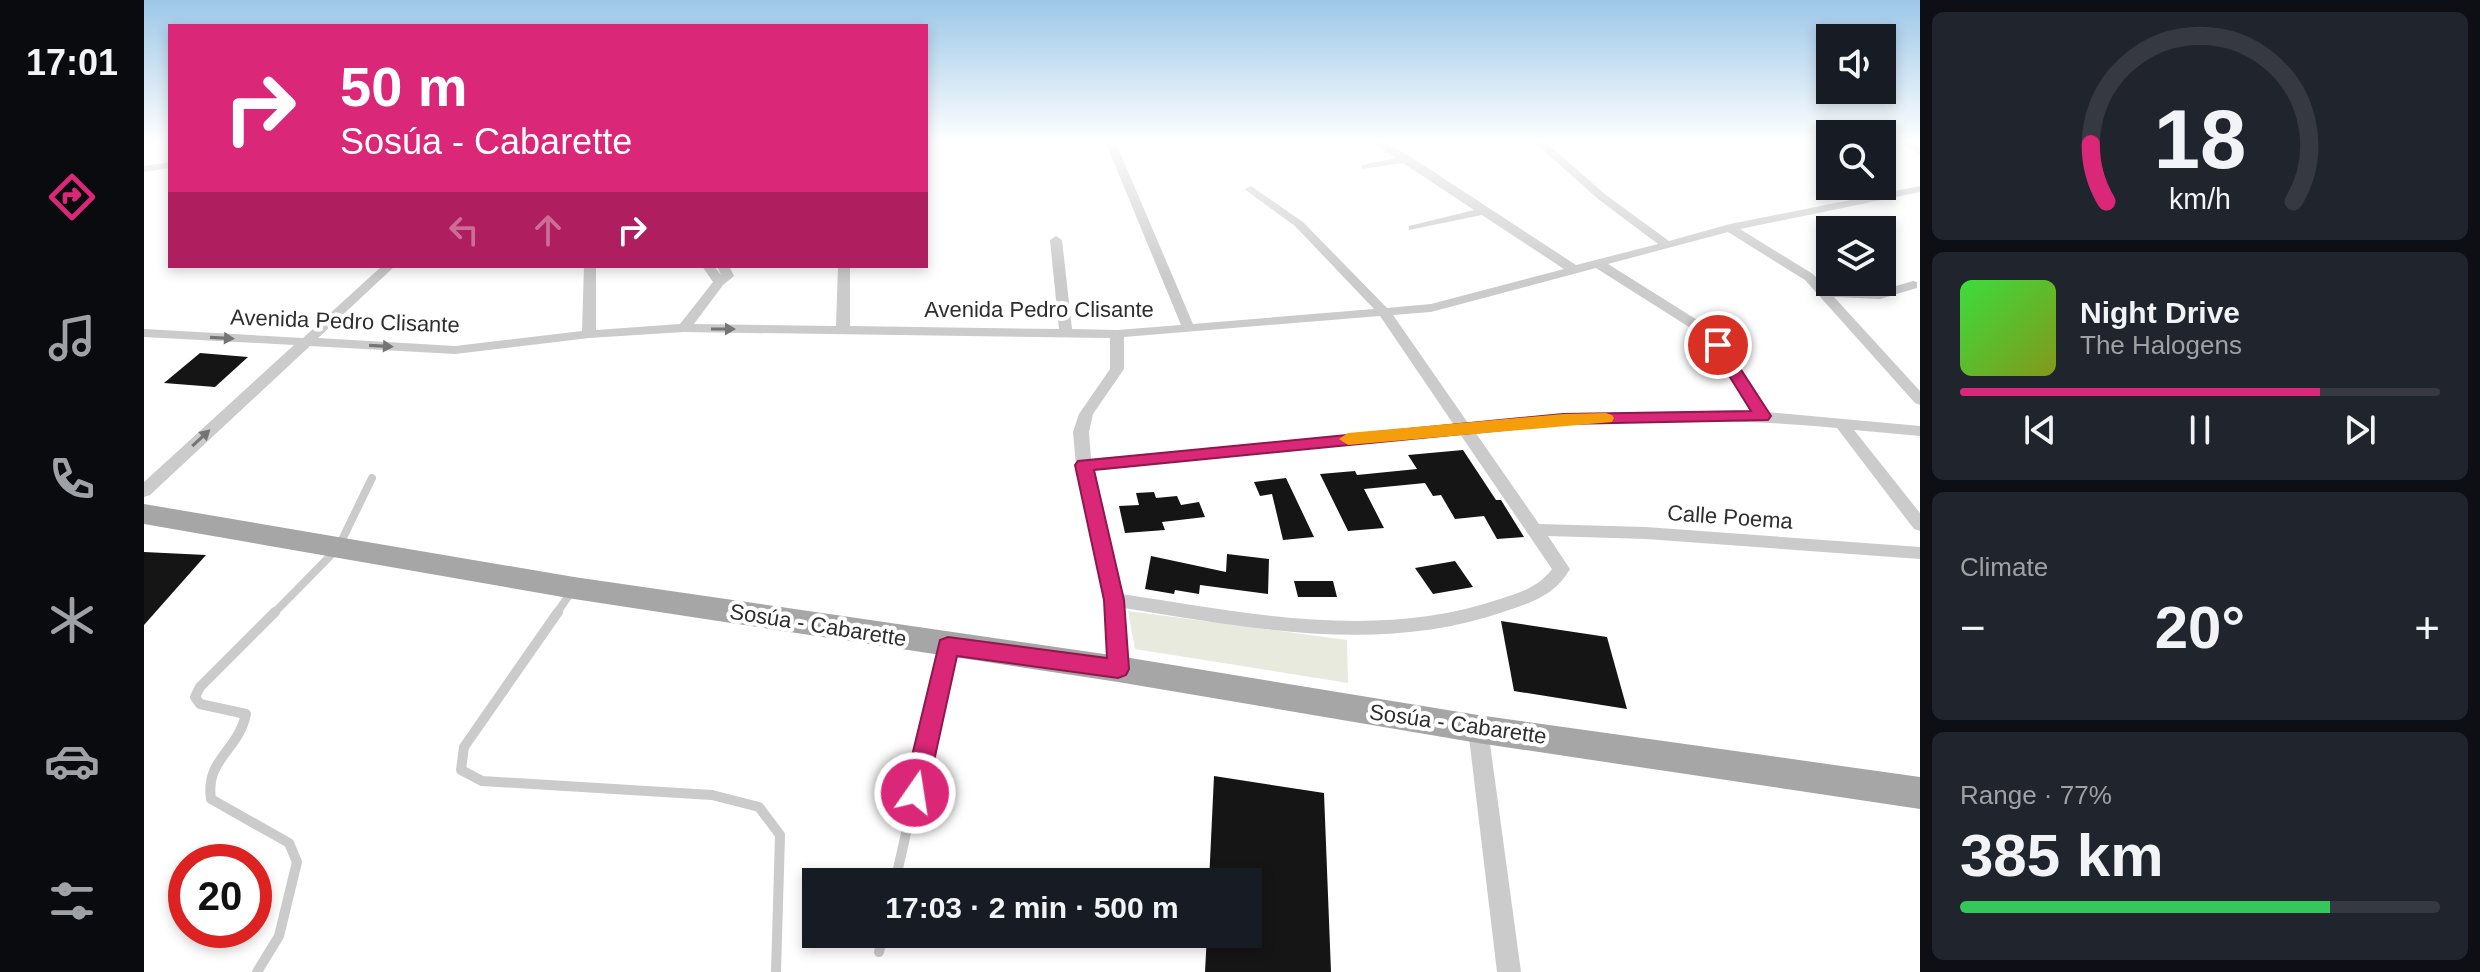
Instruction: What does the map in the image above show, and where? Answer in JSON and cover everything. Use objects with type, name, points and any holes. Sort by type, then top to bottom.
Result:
[{"type":"main road","name":"Sosúa - Cabarette","points":[[144,514],[574,588],[1118,669],[1478,729],[1920,793]]},
{"type":"street","points":[[1129,186],[1189,329]]},
{"type":"street","points":[[1448,186],[1575,270]]},
{"type":"street","points":[[1590,186],[1666,244]]},
{"type":"street","points":[[1114,600],[1306,628],[1417,626],[1502,607],[1553,584],[1561,569],[1384,312],[1299,224],[1251,189]]},
{"type":"street","points":[[1914,190],[1920,197]]},
{"type":"street","name":"Avenida Pedro Clisante","points":[[144,333],[455,350],[589,334],[684,328],[1066,334],[1189,329],[1384,312],[1466,301],[1730,228],[1914,190]]},
{"type":"street","points":[[1413,228],[1484,211]]},
{"type":"street","points":[[1730,228],[1803,272],[1816,285]]},
{"type":"street","points":[[1056,240],[1066,334]]},
{"type":"street","points":[[1597,263],[1697,326],[1718,345],[1762,416]]},
{"type":"street","points":[[144,491],[387,268]]},
{"type":"street","points":[[589,334],[590,268]]},
{"type":"street","points":[[709,268],[719,282]]},
{"type":"street","points":[[684,328],[719,282],[729,275],[724,268]]},
{"type":"street","points":[[843,329],[844,268]]},
{"type":"street","points":[[1896,290],[1913,285]]},
{"type":"street","points":[[1827,296],[1920,400]]},
{"type":"street","points":[[1117,334],[1117,369],[1082,423],[1084,465],[1114,600],[1118,669]]},
{"type":"street","points":[[1084,465],[1563,419],[1762,416],[1920,431]]},
{"type":"street","points":[[1841,423],[1920,525]]},
{"type":"street","name":"Calle Poema","points":[[1536,530],[1646,533],[1920,553]]},
{"type":"street","points":[[1478,729],[1509,972]]},
{"type":"lane","points":[[257,972],[279,936],[297,862],[289,843],[211,799],[207,787],[209,773],[245,725],[246,714],[239,710],[200,704],[195,697],[200,687],[338,548],[372,478]]},
{"type":"lane","points":[[574,588],[464,747],[461,770],[482,781],[712,795],[759,807],[780,835],[776,972]]},
{"type":"lane","points":[[898,868],[948,646]]},
{"type":"lane","points":[[879,952],[880,948]]},
{"type":"shaded area","points":[[1128,611],[1347,640],[1348,683],[1135,649]]},
{"type":"building","points":[[200,353],[248,357],[215,387],[164,383]]},
{"type":"building","points":[[1463,450],[1496,500],[1501,500],[1524,537],[1497,539],[1484,516],[1455,519],[1441,495],[1433,496],[1425,483],[1364,489],[1384,528],[1348,531],[1320,474],[1355,471],[1357,475],[1417,469],[1408,455]]},
{"type":"building","points":[[1286,478],[1314,537],[1283,540],[1272,494],[1260,496],[1254,482]]},
{"type":"building","points":[[1154,492],[1156,498],[1177,496],[1181,505],[1199,502],[1205,517],[1162,522],[1165,530],[1125,533],[1119,506],[1139,505],[1136,493]]},
{"type":"building","points":[[144,552],[206,555],[144,625]]},
{"type":"building","points":[[1227,554],[1269,559],[1268,594],[1200,585],[1199,594],[1145,589],[1151,556],[1226,572]]},
{"type":"building","points":[[1455,561],[1473,587],[1433,594],[1415,568]]},
{"type":"building","points":[[1294,581],[1333,581],[1337,597],[1298,597]]},
{"type":"building","points":[[1501,621],[1607,637],[1627,709],[1514,691]]},
{"type":"building","points":[[1214,776],[1324,793],[1331,972],[1205,972],[1206,948],[1262,948],[1262,868],[1210,868]]},
{"type":"slow traffic","points":[[1348,439],[1563,419],[1606,418]]},
{"type":"route","points":[[915,793],[948,646],[1118,669],[1114,600],[1084,465],[1563,419],[1762,416],[1718,345]]}]
